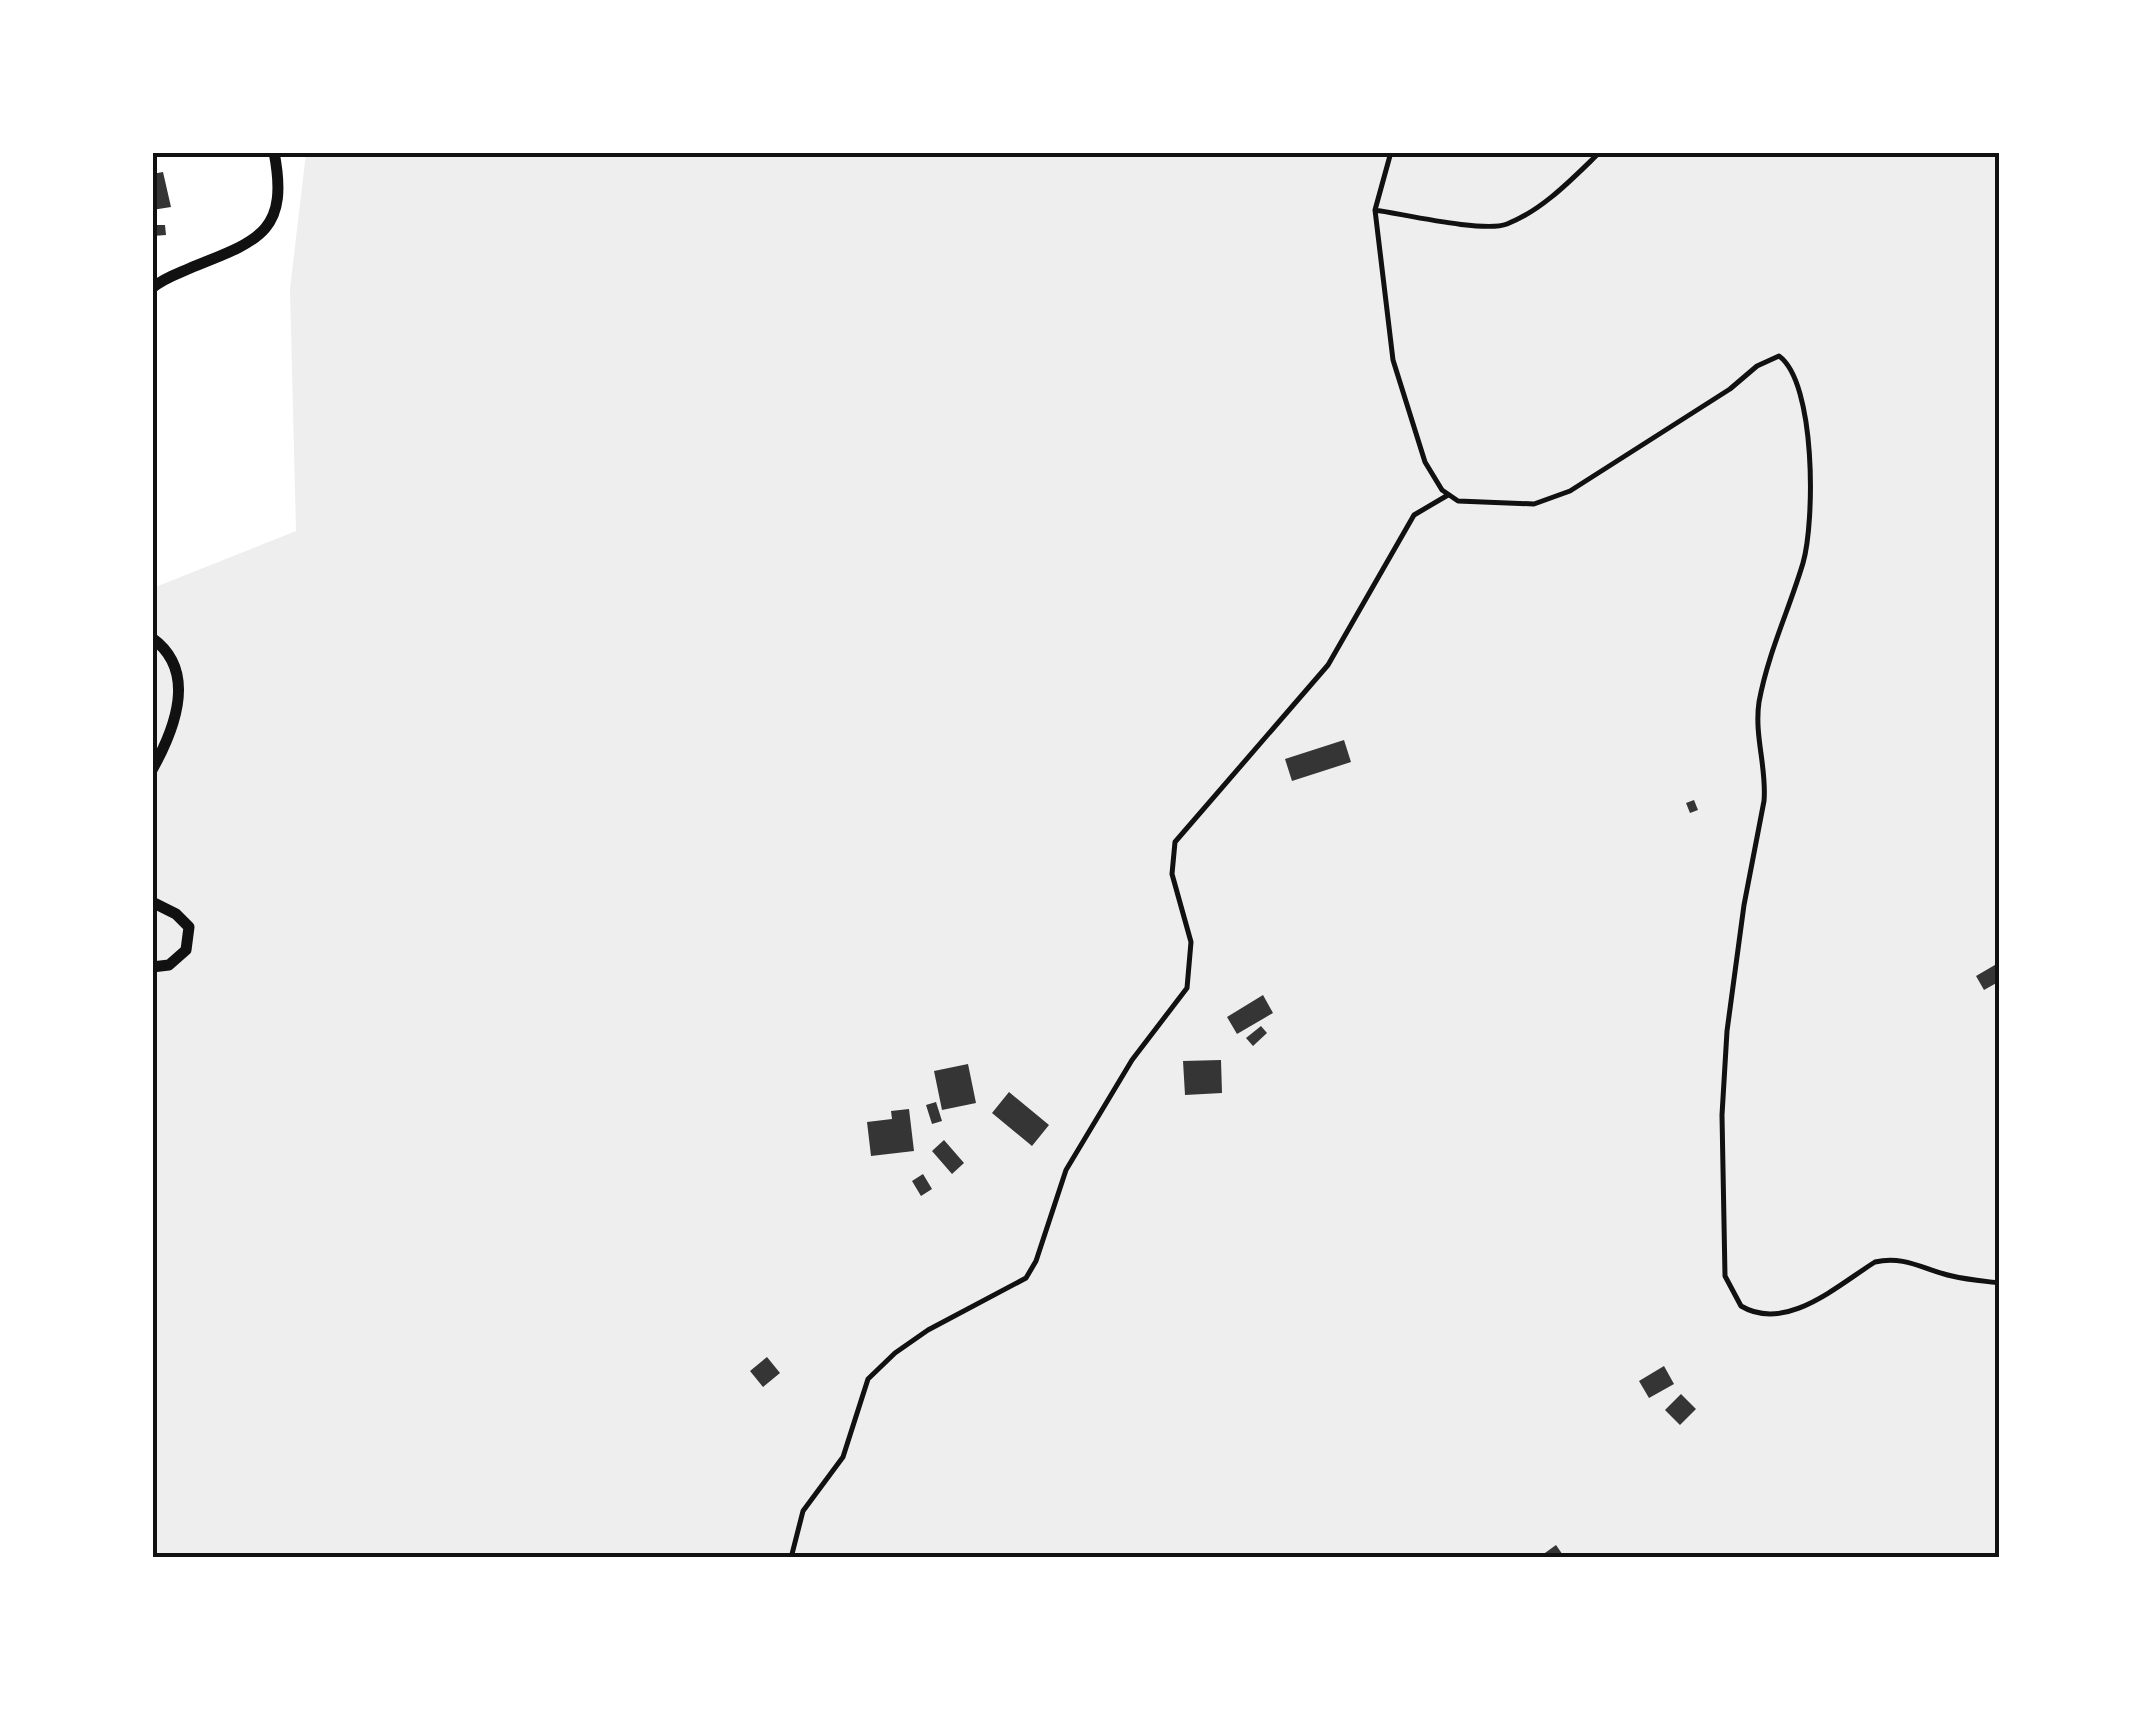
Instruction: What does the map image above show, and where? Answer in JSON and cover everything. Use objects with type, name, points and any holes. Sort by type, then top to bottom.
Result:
[{"type":"street","points":[[152,288],[265,231],[278,211],[279,176],[274,152]]},
{"type":"street","points":[[152,638],[176,664],[181,686],[165,748],[152,770]]},
{"type":"street","points":[[152,902],[176,914],[189,927],[186,950],[169,965],[152,967]]},
{"type":"lane","points":[[1392,152],[1375,210],[1393,360],[1425,462],[1458,501],[1534,504],[1570,491],[1715,399],[1769,359],[1779,356],[1789,364],[1798,384],[1806,422],[1808,526],[1804,561],[1769,658],[1758,711],[1757,730],[1766,782],[1732,976],[1725,1059],[1725,1276],[1741,1306],[1770,1316],[1802,1306],[1875,1262],[1888,1259],[1906,1260],[1952,1276],[2000,1283]]},
{"type":"lane","points":[[1375,210],[1505,226],[1554,194],[1600,152]]},
{"type":"lane","points":[[791,1558],[803,1511],[843,1457],[868,1380],[876,1369],[928,1330],[1026,1278],[1036,1260],[1066,1170],[1132,1060],[1187,988],[1191,942],[1172,874],[1175,842],[1328,665],[1414,515],[1449,494]]},
{"type":"shaded area","points":[[306,153],[1999,153],[1999,1557],[153,1558],[153,588],[296,531],[290,289]]},
{"type":"building","points":[[163,172],[171,207],[152,210],[152,174]]},
{"type":"building","points":[[152,225],[165,225],[166,235],[153,236]]},
{"type":"building","points":[[1344,740],[1351,762],[1292,781],[1285,759]]},
{"type":"building","points":[[1694,800],[1698,810],[1690,813],[1686,803]]},
{"type":"building","points":[[2000,962],[2000,981],[1984,990],[1976,976]]},
{"type":"building","points":[[1263,995],[1273,1013],[1237,1034],[1227,1017]]},
{"type":"building","points":[[1261,1026],[1267,1033],[1253,1046],[1246,1038]]},
{"type":"building","points":[[1221,1060],[1222,1093],[1185,1095],[1183,1061]]},
{"type":"building","points":[[968,1064],[976,1103],[942,1110],[934,1071]]},
{"type":"building","points":[[1009,1092],[1049,1125],[1032,1146],[992,1113]]},
{"type":"building","points":[[936,1102],[942,1121],[932,1124],[926,1105]]},
{"type":"building","points":[[909,1109],[914,1151],[871,1156],[867,1122],[892,1119],[891,1111]]},
{"type":"building","points":[[944,1140],[964,1163],[952,1174],[932,1151]]},
{"type":"building","points":[[923,1174],[932,1189],[921,1196],[912,1181]]},
{"type":"building","points":[[767,1357],[780,1373],[763,1387],[750,1371]]},
{"type":"building","points":[[1664,1366],[1674,1384],[1649,1398],[1639,1381]]},
{"type":"building","points":[[1681,1394],[1696,1409],[1680,1425],[1665,1410]]},
{"type":"building","points":[[1556,1545],[1565,1558],[1538,1558]]}]
